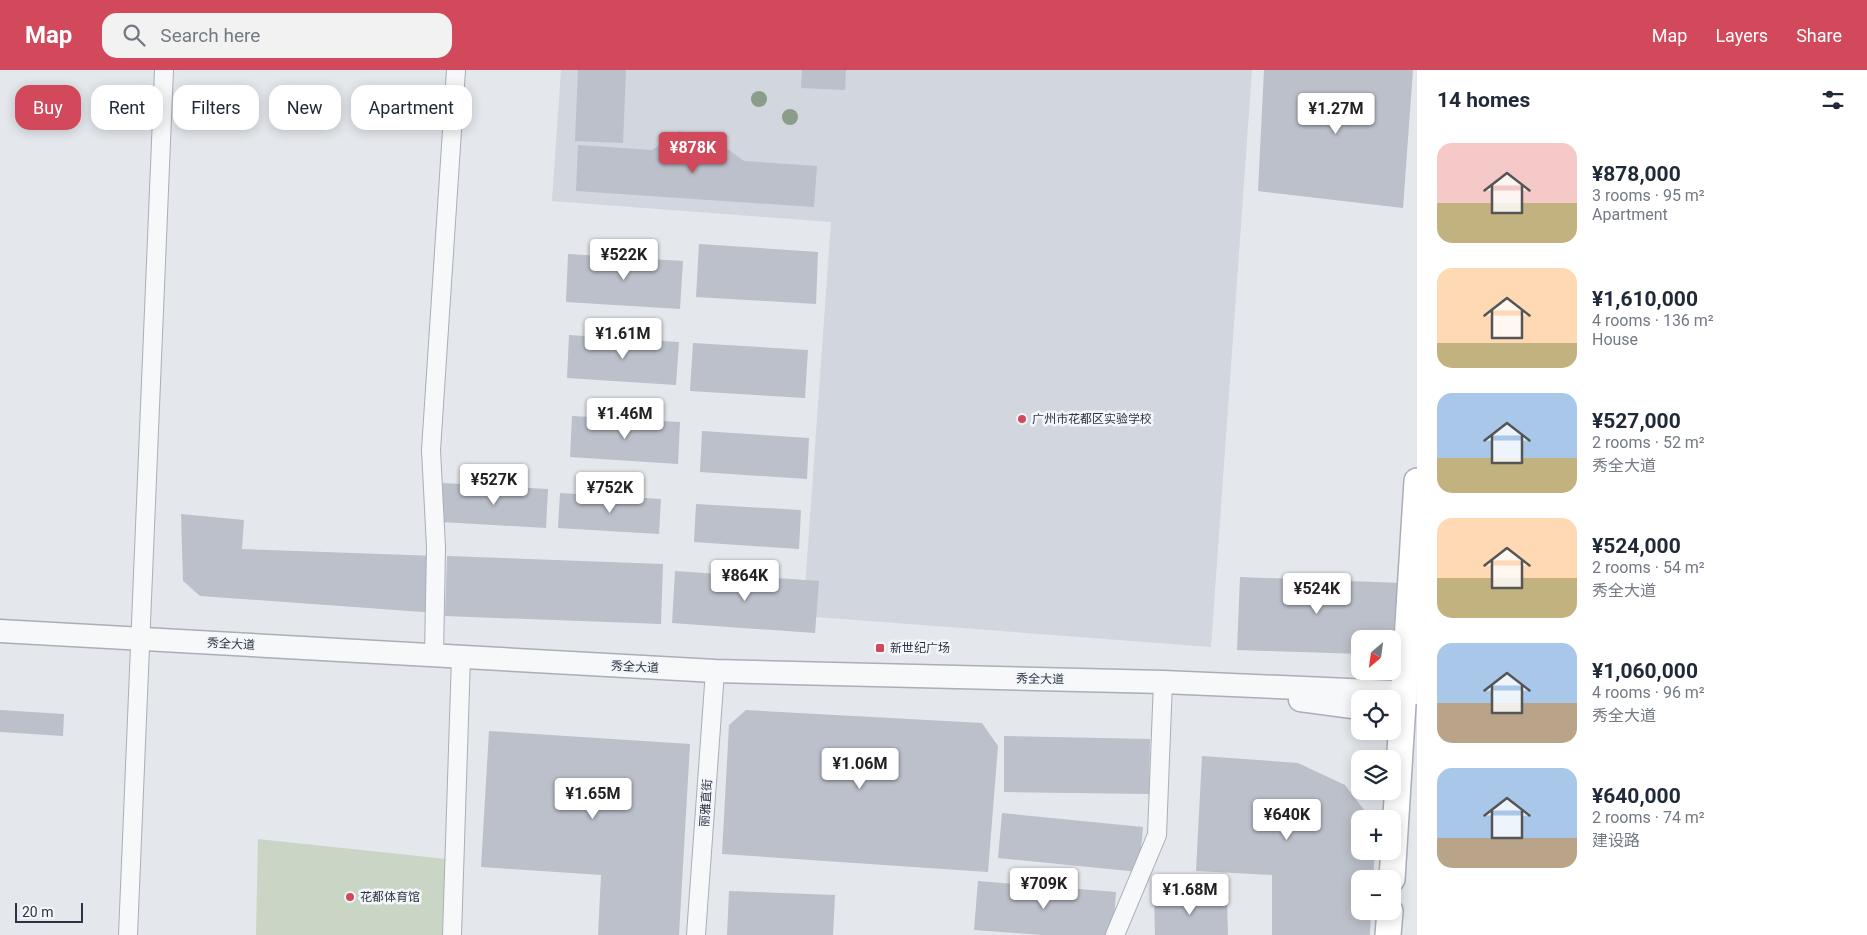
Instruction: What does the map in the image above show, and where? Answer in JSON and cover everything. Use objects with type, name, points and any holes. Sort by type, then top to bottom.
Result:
[{"type":"main road","points":[[1393,870],[1406,704],[1417,481]]},
{"type":"main road","points":[[1388,935],[1389,920]]},
{"type":"street","points":[[128,935],[164,70]]},
{"type":"street","points":[[434,656],[436,547],[431,450],[456,70]]},
{"type":"street","name":"秀全大道","points":[[0,631],[715,671],[1163,682],[1272,687],[1406,704]]},
{"type":"street","points":[[452,935],[460,657]]},
{"type":"street","name":"丽雅直街","points":[[696,935],[715,671]]},
{"type":"street","points":[[1115,935],[1157,835],[1163,682]]},
{"type":"street","name":"秀全大道","points":[[1272,687],[1296,699],[1351,707]]},
{"type":"shaded area","name":"广州市花都区实验学校","points":[[561,70],[1252,70],[1211,647],[803,616],[831,222],[552,201]]},
{"type":"green space","name":"花都体育馆","points":[[258,839],[446,859],[442,935],[256,935]]},
{"type":"building","points":[[578,70],[626,70],[623,143],[575,141]]},
{"type":"building","points":[[802,70],[846,70],[845,90],[801,88]]},
{"type":"building","points":[[1264,70],[1413,70],[1403,208],[1258,191]]},
{"type":"building","points":[[679,131],[715,140],[744,161],[817,166],[814,207],[576,191],[578,145],[652,150]]},
{"type":"building","points":[[699,244],[818,252],[816,304],[696,297]]},
{"type":"building","points":[[568,254],[683,261],[680,309],[566,302]]},
{"type":"building","points":[[569,335],[679,342],[676,385],[567,378]]},
{"type":"building","points":[[693,343],[808,350],[805,398],[690,391]]},
{"type":"building","points":[[572,416],[680,422],[678,464],[570,457]]},
{"type":"building","points":[[702,431],[809,438],[807,479],[700,472]]},
{"type":"building","points":[[443,483],[548,489],[546,528],[441,522]]},
{"type":"building","points":[[560,493],[661,499],[659,534],[558,528]]},
{"type":"building","points":[[696,504],[801,510],[799,549],[694,542]]},
{"type":"building","points":[[181,514],[244,520],[242,549],[437,556],[437,613],[200,596],[183,581]]},
{"type":"building","points":[[447,556],[663,564],[661,624],[445,616]]},
{"type":"building","points":[[675,571],[819,581],[815,633],[672,623]]},
{"type":"building","points":[[1240,577],[1401,583],[1400,630],[1351,630],[1351,654],[1237,650]]},
{"type":"building","points":[[0,710],[64,714],[63,736],[0,732]]},
{"type":"building","points":[[746,710],[982,723],[998,746],[988,872],[722,854],[729,725]]},
{"type":"building","points":[[489,731],[690,744],[679,935],[598,935],[601,875],[481,867]]},
{"type":"building","points":[[1004,736],[1150,739],[1149,794],[1004,792]]},
{"type":"building","points":[[1202,756],[1298,763],[1345,785],[1351,793],[1351,800],[1356,800],[1364,810],[1351,810],[1351,860],[1374,860],[1374,870],[1351,870],[1351,920],[1371,920],[1370,935],[1272,935],[1272,875],[1196,871]]},
{"type":"building","points":[[1002,813],[1143,827],[1139,872],[998,858]]},
{"type":"building","points":[[978,881],[1116,892],[1113,935],[1042,935],[974,930]]},
{"type":"building","points":[[729,891],[835,895],[833,935],[727,935]]},
{"type":"building","points":[[1154,895],[1227,901],[1228,935],[1155,935]]},
{"type":"place","name":"广州市花都区实验学校","points":[[1022,419]]},
{"type":"place","name":"新世纪广场","points":[[880,648]]},
{"type":"place","name":"花都体育馆","points":[[350,897]]}]
